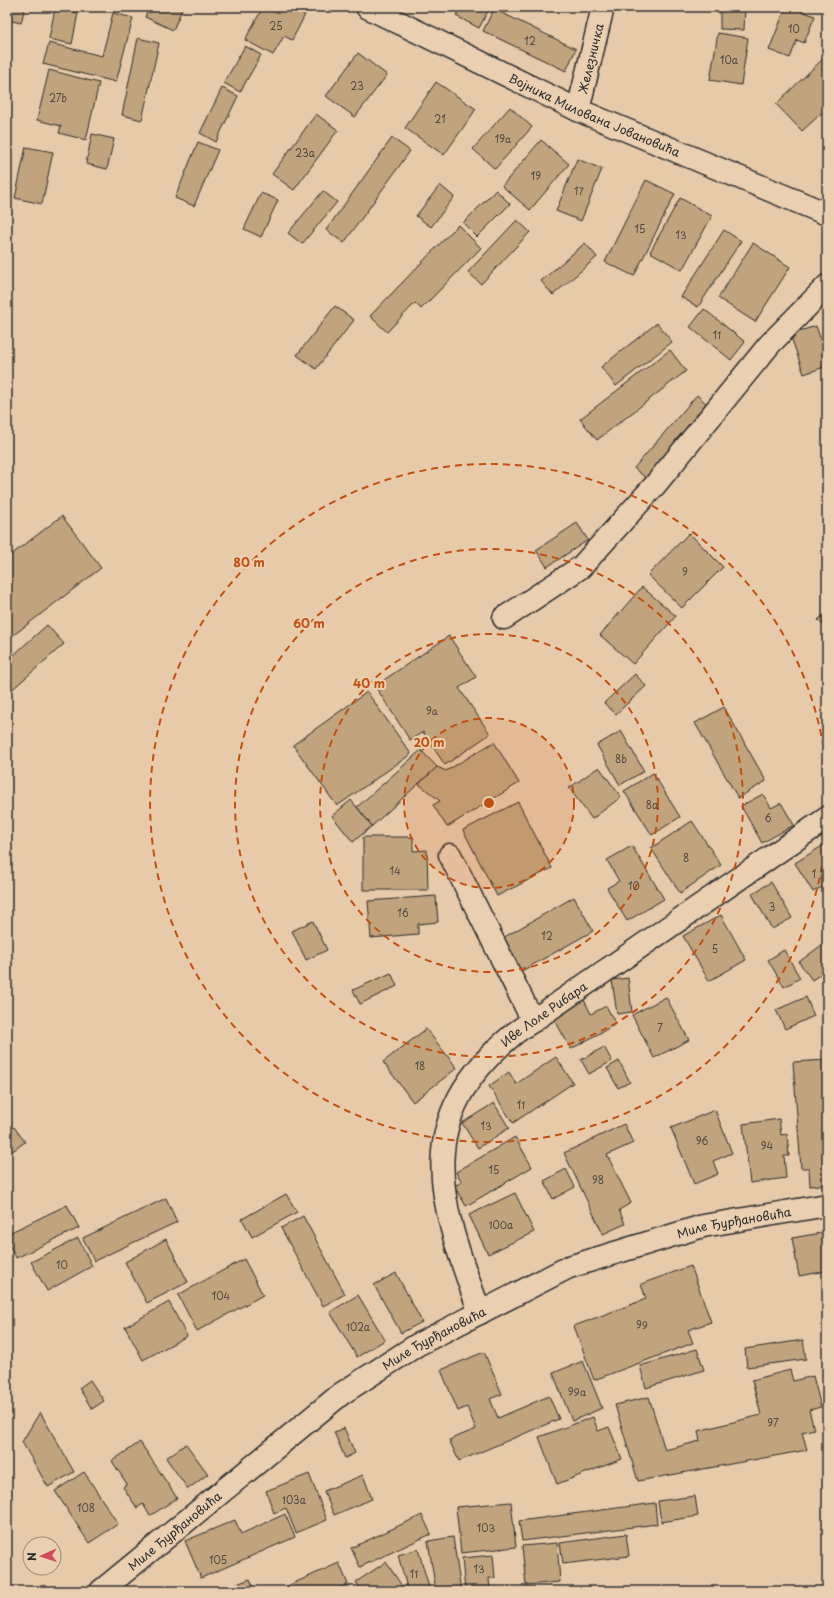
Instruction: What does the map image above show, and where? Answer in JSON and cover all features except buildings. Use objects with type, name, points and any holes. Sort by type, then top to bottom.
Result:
[{"type":"street","name":"Војника Милована Јовановића","points":[[367,7],[578,110],[827,214]]},
{"type":"street","name":"Железничка","points":[[578,110],[603,7]]},
{"type":"street","points":[[504,618],[581,568],[654,485],[769,345],[827,286]]},
{"type":"street","name":"Иве Лоле Рибара","points":[[480,1313],[453,1238],[447,1211],[442,1158],[445,1134],[453,1109],[476,1072],[502,1043],[827,818]]},
{"type":"street","points":[[450,855],[533,1021]]},
{"type":"street","name":"Миле Ђурђановића","points":[[106,1589],[341,1394],[417,1345],[569,1267],[703,1226],[827,1205]]}]
